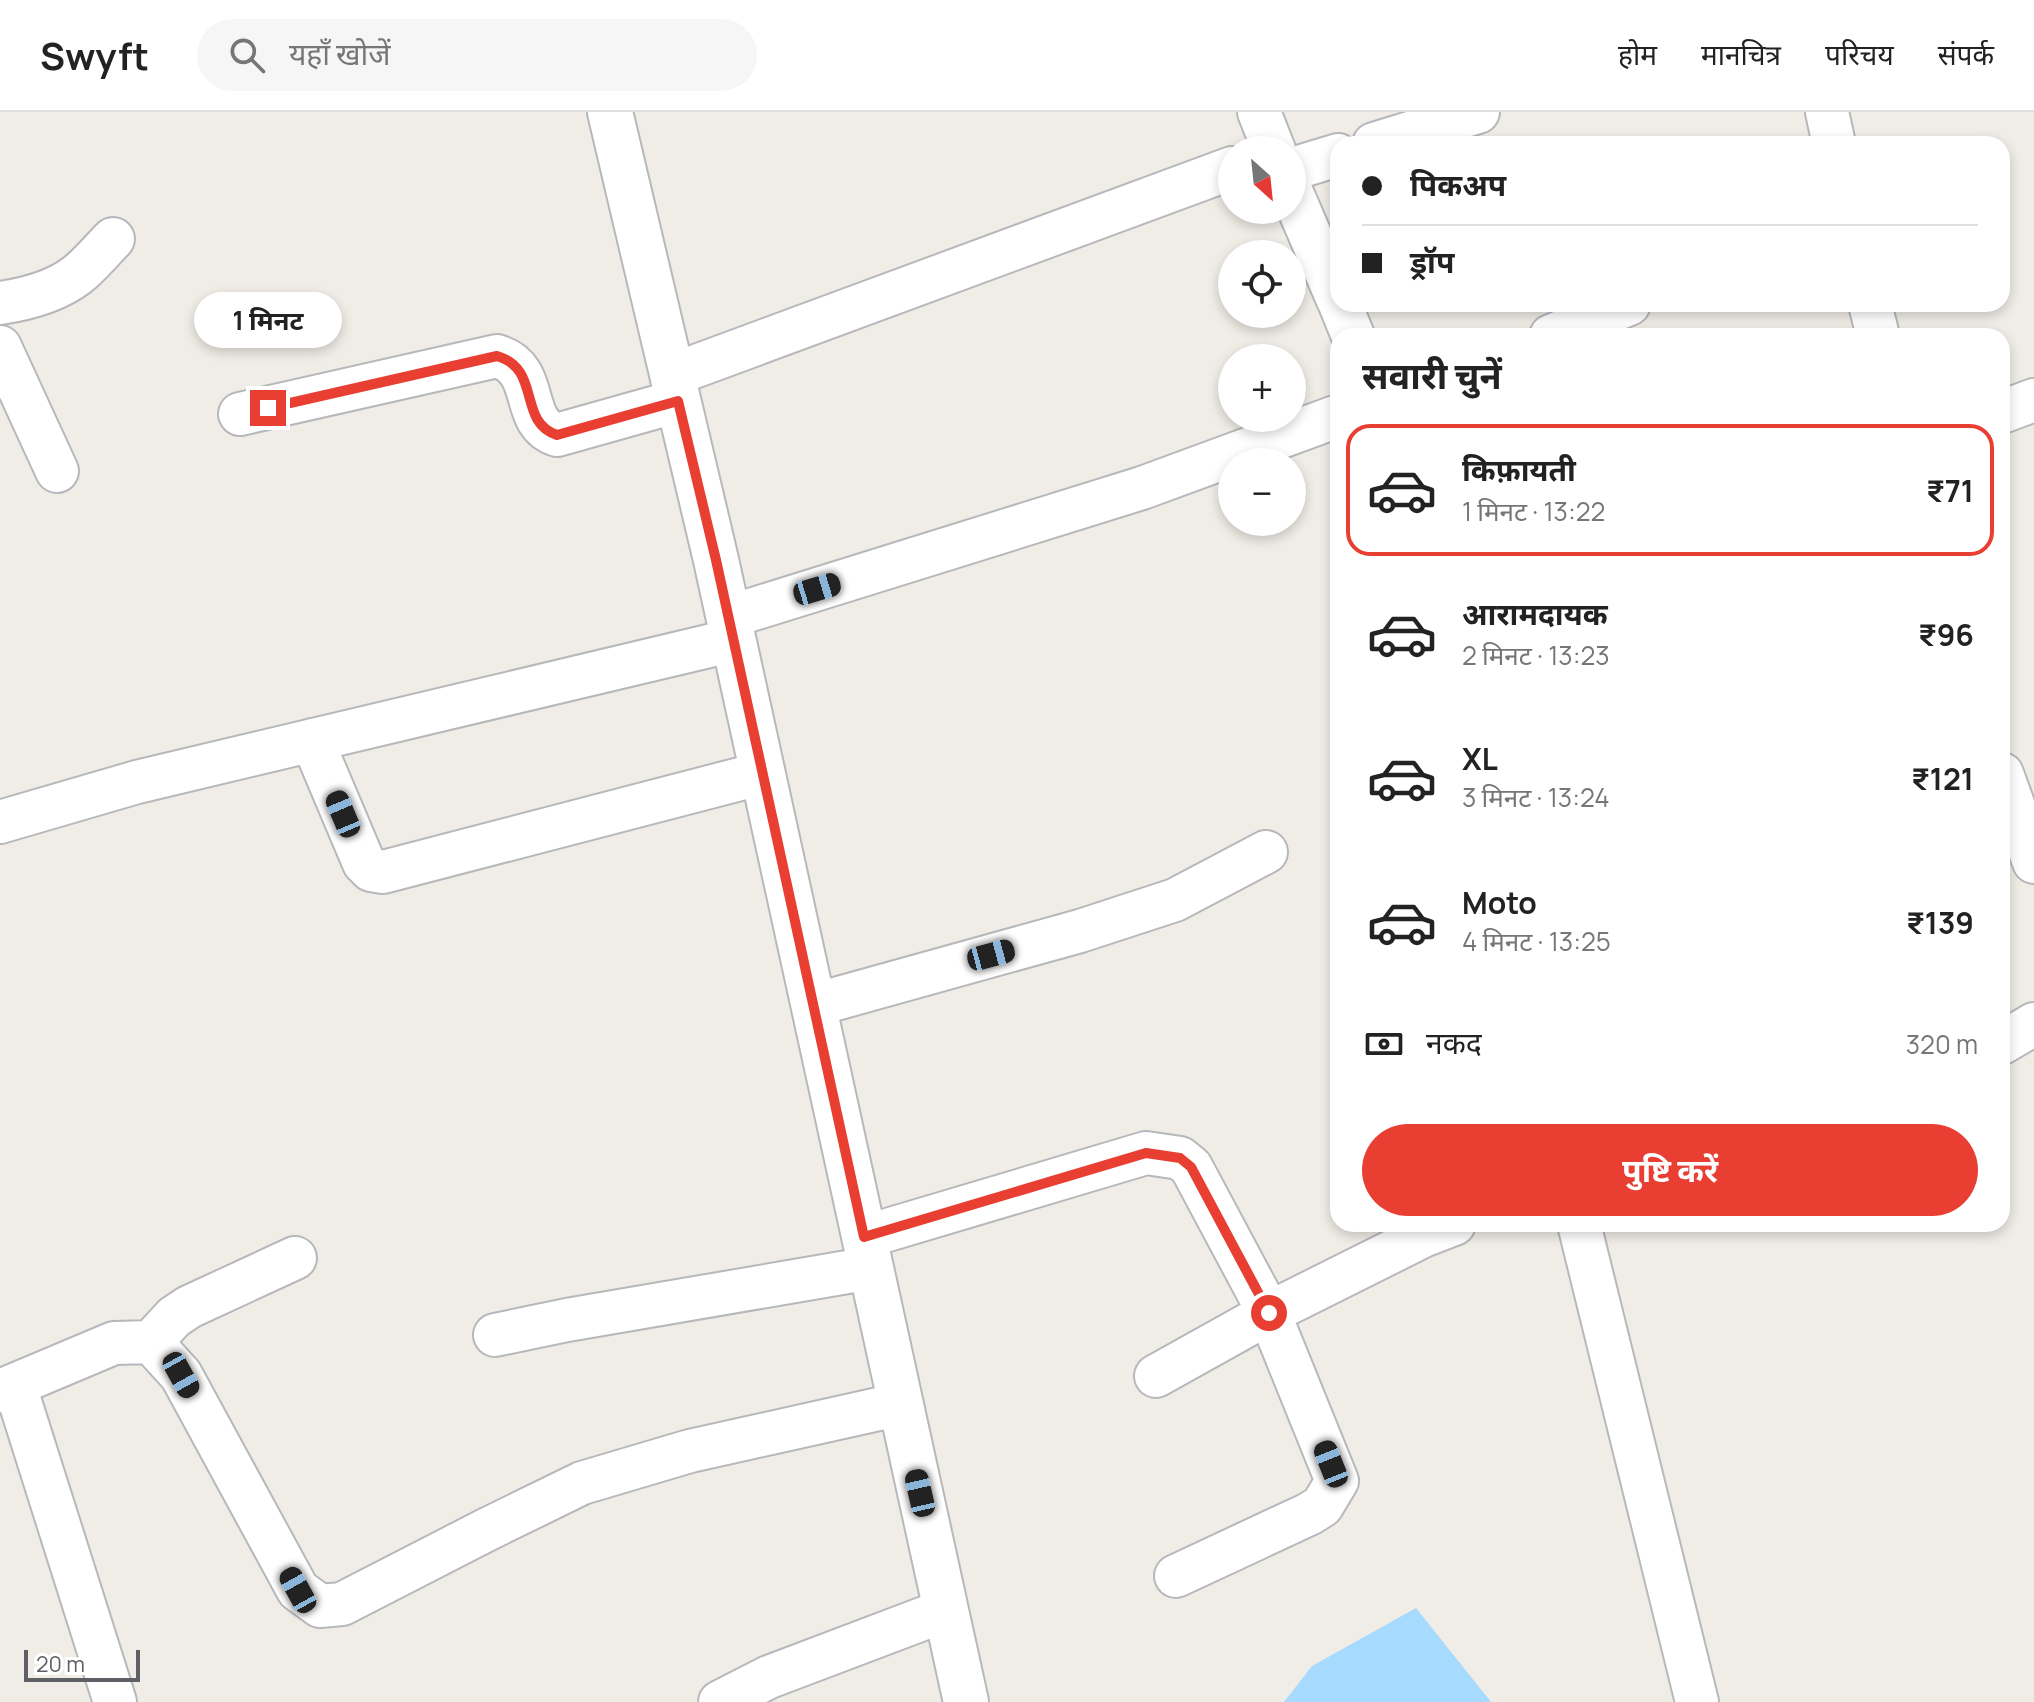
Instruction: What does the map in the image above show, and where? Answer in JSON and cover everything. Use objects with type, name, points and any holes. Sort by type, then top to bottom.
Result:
[{"type":"street","points":[[610,112],[731,628],[966,1702]]},
{"type":"street","points":[[1259,112],[1268,136]]},
{"type":"street","points":[[1400,136],[1478,112]]},
{"type":"street","points":[[1827,112],[1832,136]]},
{"type":"street","points":[[1306,165],[1330,157]]},
{"type":"street","points":[[240,414],[497,356],[509,360],[522,372],[536,418],[547,432],[557,435],[1218,174]]},
{"type":"street","points":[[1305,224],[1330,281]]},
{"type":"street","points":[[0,303],[33,296],[59,286],[78,274],[113,239]]},
{"type":"street","points":[[1580,328],[1616,318]]},
{"type":"street","points":[[0,347],[57,471]]},
{"type":"street","points":[[2010,409],[2034,400]]},
{"type":"street","points":[[0,822],[137,782],[312,740],[731,628],[1142,488],[1330,419]]},
{"type":"street","points":[[312,740],[364,863],[371,870],[383,872],[763,773]]},
{"type":"street","points":[[2010,796],[2034,862]]},
{"type":"street","points":[[814,1005],[1080,931],[1175,900],[1266,852]]},
{"type":"street","points":[[2010,1038],[2034,1024]]},
{"type":"street","points":[[495,1335],[867,1252],[1146,1153],[1180,1158],[1191,1167],[1269,1313],[1337,1481],[1322,1506],[1309,1514],[1176,1576]]},
{"type":"street","points":[[1156,1376],[1269,1313],[1433,1232]]},
{"type":"street","points":[[1581,1232],[1697,1702]]},
{"type":"street","points":[[115,1702],[8,1388],[114,1343],[151,1342],[174,1317],[189,1307],[295,1258]]},
{"type":"street","points":[[151,1342],[181,1375],[298,1590],[320,1606],[342,1604],[582,1483],[690,1451],[901,1404]]},
{"type":"street","points":[[720,1702],[769,1677],[946,1610]]},
{"type":"water","points":[[1416,1608],[1491,1702],[1284,1702],[1312,1666]]},
{"type":"route","points":[[268,408],[497,356],[509,360],[522,372],[536,418],[547,432],[557,435],[678,401],[716,560],[864,1237],[1146,1153],[1180,1158],[1191,1167],[1269,1313]]}]
